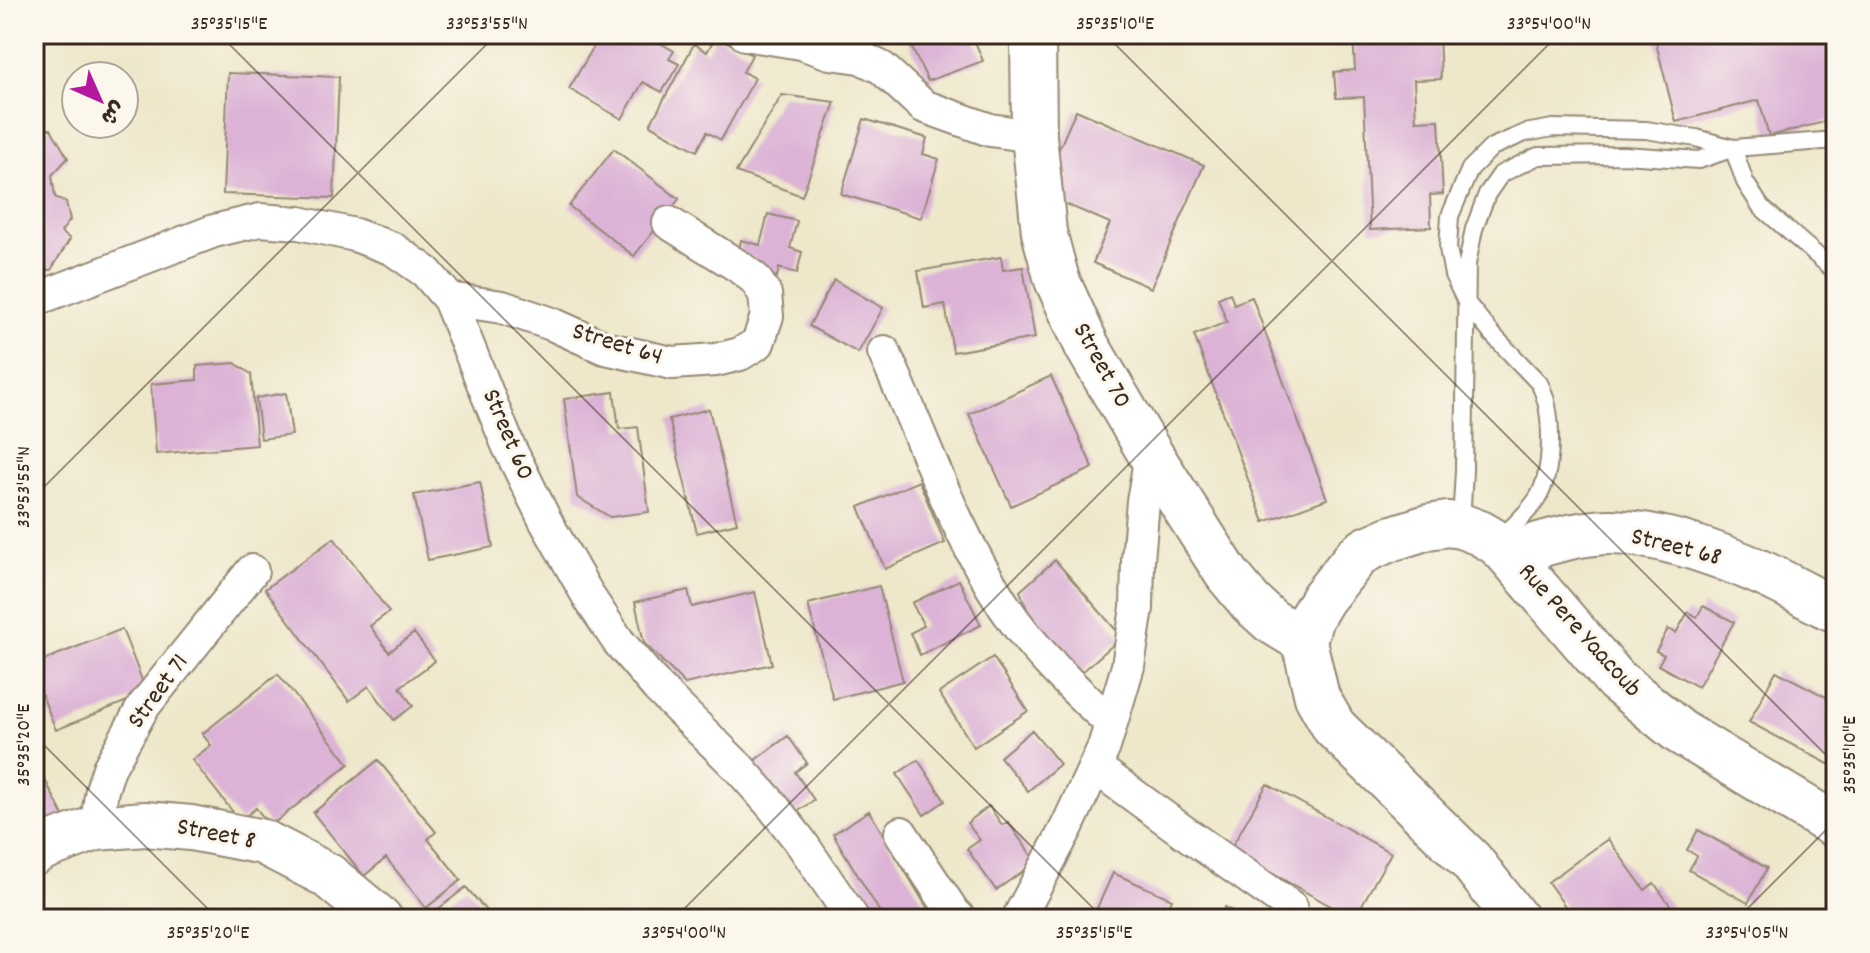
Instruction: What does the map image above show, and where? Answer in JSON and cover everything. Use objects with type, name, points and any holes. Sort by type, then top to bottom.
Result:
[{"type":"street","points":[[745,34],[860,57],[882,68],[923,106],[990,130],[1034,136]]},
{"type":"street","name":"Street 70","points":[[1033,34],[1034,136],[1044,232],[1057,280],[1087,346],[1151,455],[1227,574],[1271,621],[1304,641]]},
{"type":"street","name":"Street 60","points":[[34,300],[214,231],[260,220],[299,223],[355,235],[393,249],[426,272],[449,299],[508,445],[545,520],[590,599],[618,641],[658,688],[771,804],[853,919]]},
{"type":"street","name":"Street 64","points":[[449,299],[502,307],[552,324],[605,348],[672,363],[716,360],[740,354],[758,343],[767,316],[765,294],[755,279],[669,223]]},
{"type":"street","points":[[884,352],[952,514],[1004,607],[1036,649],[1111,723]]},
{"type":"street","points":[[1018,919],[1067,827],[1104,747],[1128,666],[1137,608],[1143,501],[1151,455]]},
{"type":"street","points":[[1489,541],[1448,524],[1428,527],[1367,549],[1356,557],[1323,598],[1311,618],[1304,641],[1317,697],[1334,727],[1471,861],[1516,919]]},
{"type":"street","name":"Street 68","points":[[1489,541],[1609,532],[1634,534],[1692,546],[1766,575],[1836,610]]},
{"type":"street","name":"Rue Pere Yaacoub","points":[[1489,541],[1616,680],[1680,732],[1836,826]]},
{"type":"street","name":"Street 71","points":[[96,828],[109,768],[143,707],[252,571]]},
{"type":"street","points":[[1095,767],[1291,907]]},
{"type":"street","name":"Street 8","points":[[34,853],[96,828],[145,824],[191,828],[263,842],[327,875],[380,919]]},
{"type":"street","points":[[901,833],[960,919]]},
{"type":"lane","points":[[1836,130],[1733,148],[1699,160],[1624,155],[1538,156],[1501,174],[1487,194],[1474,229],[1467,264],[1466,302],[1464,470],[1489,541],[1522,518],[1542,488],[1547,474],[1548,407],[1539,383],[1466,302],[1453,275],[1448,248],[1450,216],[1470,169],[1492,147],[1525,133],[1553,128],[1646,130],[1733,148],[1836,140]]},
{"type":"lane","points":[[1733,148],[1745,182],[1761,207],[1836,272]]},
{"type":"building","points":[[601,34],[662,34],[657,41],[674,51],[669,59],[679,64],[662,92],[643,82],[622,119],[569,89]]},
{"type":"building","points":[[905,34],[972,34],[983,61],[928,81]]},
{"type":"building","points":[[1353,34],[1439,34],[1441,79],[1414,80],[1416,121],[1439,120],[1443,194],[1430,195],[1431,227],[1370,230],[1364,97],[1336,98],[1334,72],[1355,70]]},
{"type":"building","points":[[1674,34],[1836,34],[1836,119],[1769,136],[1759,100],[1676,122],[1655,39]]},
{"type":"building","points":[[716,36],[752,55],[743,72],[755,78],[721,140],[707,132],[697,151],[650,125],[694,44],[707,52]]},
{"type":"building","points":[[228,73],[339,77],[334,198],[223,194]]},
{"type":"building","points":[[782,95],[835,102],[802,196],[736,172]]},
{"type":"building","points":[[1076,110],[1204,165],[1151,288],[1093,263],[1110,223],[1040,193]]},
{"type":"building","points":[[864,119],[927,138],[923,154],[939,159],[921,218],[841,194]]},
{"type":"building","points":[[34,128],[51,129],[68,158],[52,175],[55,197],[66,202],[70,220],[61,232],[70,239],[51,270],[34,270]]},
{"type":"building","points":[[614,149],[679,199],[634,256],[569,206]]},
{"type":"building","points":[[768,214],[797,221],[790,248],[802,252],[797,273],[779,268],[777,277],[752,271],[755,259],[738,254],[741,240],[760,245]]},
{"type":"building","points":[[1001,257],[1003,270],[1023,267],[1035,338],[953,352],[945,304],[924,308],[918,271]]},
{"type":"building","points":[[834,280],[883,308],[858,353],[809,326]]},
{"type":"building","points":[[1230,293],[1234,304],[1252,297],[1327,499],[1264,522],[1194,335],[1227,322],[1218,298]]},
{"type":"building","points":[[235,363],[251,374],[257,445],[156,454],[151,384],[197,380],[197,366]]},
{"type":"building","points":[[1051,376],[1093,468],[1011,506],[969,414]]},
{"type":"building","points":[[614,392],[619,429],[638,427],[649,512],[610,517],[577,497],[564,399]]},
{"type":"building","points":[[286,393],[292,435],[261,439],[256,398]]},
{"type":"building","points":[[709,409],[737,523],[697,533],[669,419]]},
{"type":"building","points":[[919,481],[945,543],[885,569],[859,507]]},
{"type":"building","points":[[480,482],[493,547],[428,560],[414,495]]},
{"type":"building","points":[[334,538],[389,612],[370,626],[389,652],[414,633],[435,661],[400,687],[413,706],[394,720],[369,686],[349,701],[265,589]]},
{"type":"building","points":[[1055,560],[1122,637],[1075,678],[1037,634],[1020,591]]},
{"type":"building","points":[[959,580],[981,625],[920,655],[910,633],[924,626],[912,603]]},
{"type":"building","points":[[879,586],[903,681],[833,699],[808,604]]},
{"type":"building","points":[[688,590],[692,607],[755,592],[772,664],[685,684],[644,643],[635,602]]},
{"type":"building","points":[[1703,606],[1734,622],[1698,687],[1658,665],[1664,655],[1656,651],[1668,629],[1676,633],[1688,612],[1697,617]]},
{"type":"building","points":[[122,629],[147,693],[56,730],[34,675],[34,664]]},
{"type":"building","points":[[993,657],[1028,711],[974,747],[939,693]]},
{"type":"building","points":[[1776,671],[1836,702],[1836,768],[1749,722]]},
{"type":"building","points":[[278,674],[349,764],[270,826],[256,808],[240,821],[192,760],[211,745],[202,734]]},
{"type":"building","points":[[1032,730],[1060,764],[1028,791],[1000,757]]},
{"type":"building","points":[[788,736],[807,763],[795,772],[814,800],[790,817],[751,763]]},
{"type":"building","points":[[34,758],[68,825],[34,842]]},
{"type":"building","points":[[378,760],[436,832],[428,839],[461,880],[426,908],[386,858],[364,876],[313,813]]},
{"type":"building","points":[[918,760],[945,801],[924,815],[897,774]]},
{"type":"building","points":[[1267,784],[1391,853],[1354,919],[1230,850]]},
{"type":"building","points":[[989,806],[1002,825],[1008,822],[1036,862],[996,890],[967,849],[980,840],[967,823]]},
{"type":"building","points":[[869,811],[934,919],[884,919],[833,834]]},
{"type":"building","points":[[1698,830],[1767,868],[1748,903],[1689,870],[1697,856],[1687,850]]},
{"type":"building","points":[[1608,839],[1645,890],[1654,883],[1680,919],[1574,919],[1548,882]]},
{"type":"building","points":[[1113,873],[1172,899],[1163,919],[1092,919]]},
{"type":"building","points":[[466,887],[493,919],[436,919],[432,914]]},
{"type":"building","points":[[1225,907],[1247,919],[1219,919]]}]
